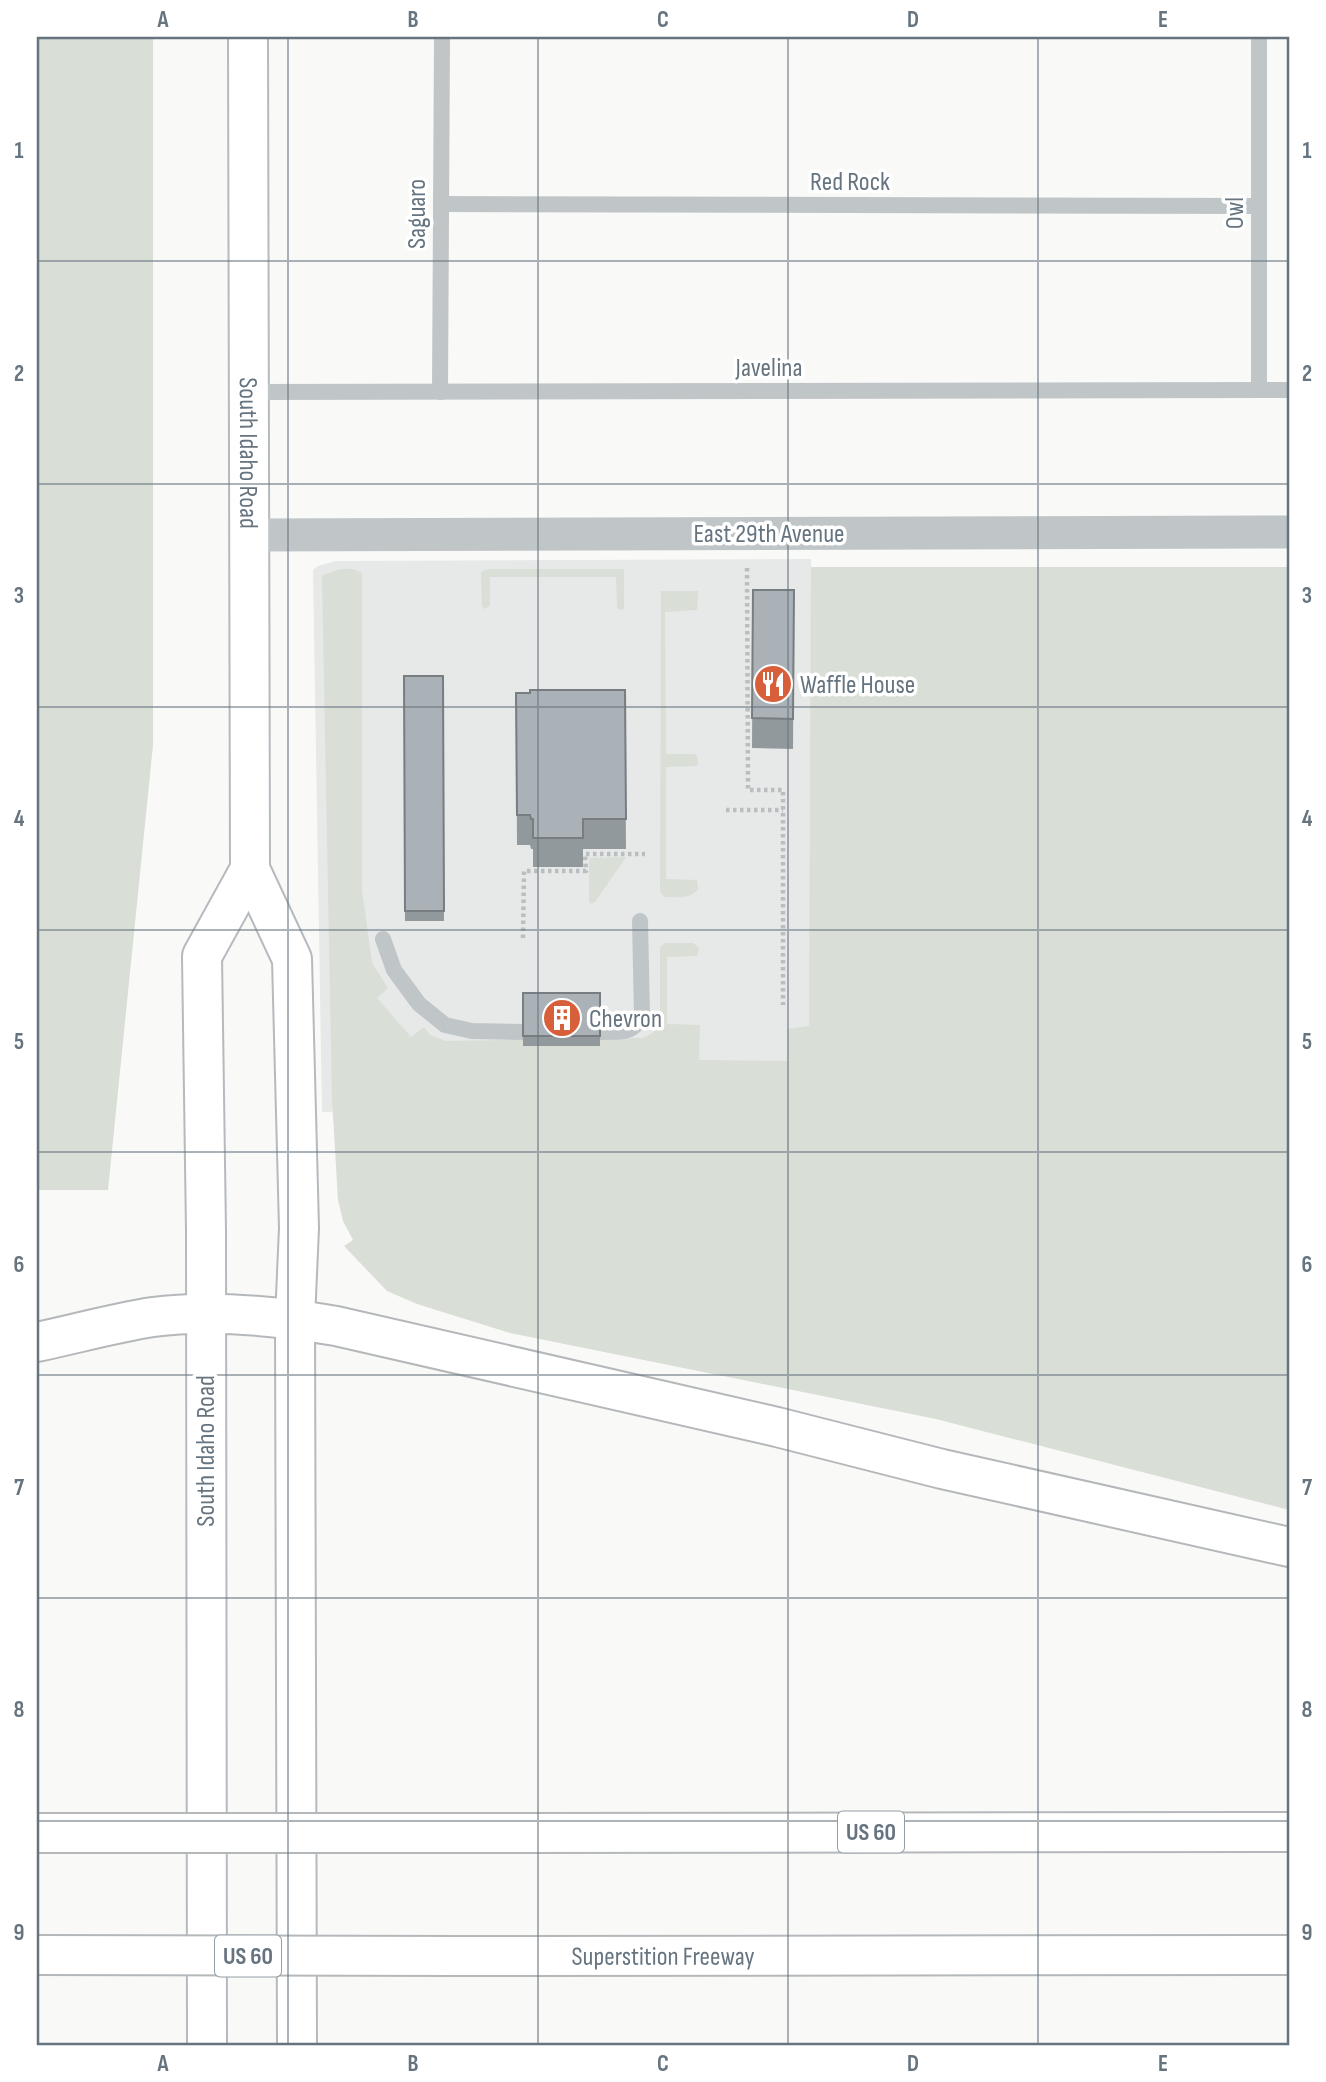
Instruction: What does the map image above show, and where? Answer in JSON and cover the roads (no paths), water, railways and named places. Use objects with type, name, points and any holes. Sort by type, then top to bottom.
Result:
[{"type":"main road","name":"South Idaho Road","points":[[248,37],[250,869],[292,959],[299,1228],[295,1319],[298,2045]]},
{"type":"main road","name":"South Idaho Road","points":[[207,2045],[206,1231],[202,956],[250,869]]},
{"type":"main road","points":[[37,1342],[153,1317],[205,1313],[295,1319],[336,1325],[777,1427],[942,1469],[1289,1547]]},
{"type":"main road","name":"US 60","points":[[37,1833],[1289,1832]]},
{"type":"main road","name":"Superstition Freeway","points":[[37,1955],[1289,1955]]},
{"type":"street","name":"East 29th Avenue","points":[[248,535],[1289,532]]},
{"type":"lane","name":"Saguaro","points":[[440,392],[442,37]]},
{"type":"lane","name":"Owl","points":[[1259,37],[1259,390]]},
{"type":"lane","name":"Red Rock","points":[[441,204],[1259,206]]},
{"type":"lane","name":"Javelina","points":[[248,392],[1289,390]]},
{"type":"lane","points":[[600,1032],[625,1031],[636,1027],[642,1017],[640,921]]},
{"type":"lane","points":[[383,939],[394,970],[419,1004],[445,1025],[472,1031],[523,1032]]},
{"type":"place","name":"Waffle House","points":[[773,684]]},
{"type":"place","name":"Chevron","points":[[562,1018]]}]
